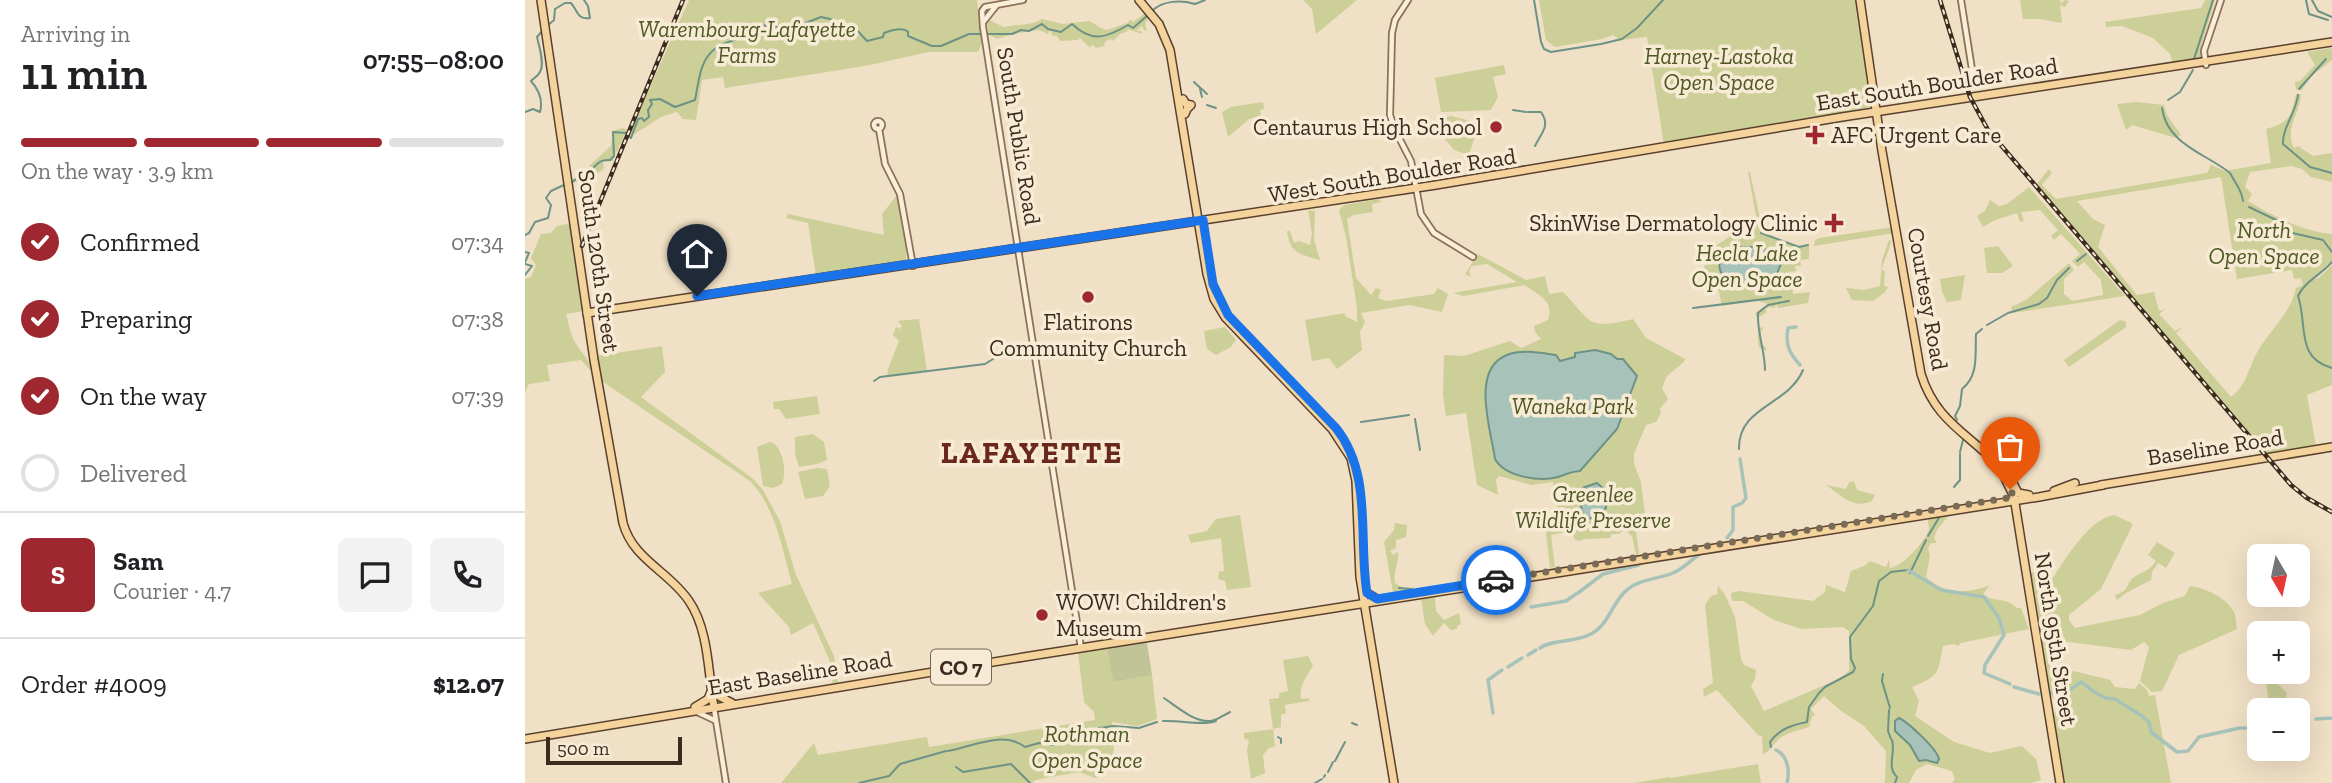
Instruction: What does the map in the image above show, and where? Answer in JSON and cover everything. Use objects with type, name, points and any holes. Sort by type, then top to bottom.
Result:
[{"type":"main road","name":"South 120th Street","points":[[541,0],[581,279],[624,527],[638,552],[678,588],[692,605],[701,628],[711,692]]},
{"type":"main road","name":"Courtesy Road","points":[[1860,0],[1886,150],[1882,151],[1919,367],[1925,388],[1941,414],[2002,471],[2014,499]]},
{"type":"main road","points":[[1145,3],[1157,17],[1173,48],[1201,223]]},
{"type":"main road","points":[[1157,17],[1168,42],[1173,66],[1172,72],[1164,76],[1173,77],[1183,105],[1213,284],[1228,315],[1336,428],[1350,448],[1360,480],[1366,602],[1395,783]]},
{"type":"main road","points":[[2206,64],[2332,43]]},
{"type":"main road","name":"East South Boulder Road","points":[[1770,131],[2206,64]]},
{"type":"main road","name":"West South Boulder Road","points":[[1019,250],[1417,190],[1770,131]]},
{"type":"main road","points":[[587,312],[1019,250]]},
{"type":"main road","points":[[581,279],[589,307],[622,306]]},
{"type":"main road","points":[[587,312],[657,302]]},
{"type":"main road","name":"Baseline Road","points":[[2014,499],[2332,447]]},
{"type":"main road","points":[[2002,471],[2008,475],[2018,493],[2027,497],[2021,503],[2017,515]]},
{"type":"main road","points":[[2001,499],[2007,495],[2007,482]]},
{"type":"main road","points":[[2054,491],[2075,483]]},
{"type":"main road","name":"Baseline Road","points":[[2027,497],[2103,485]]},
{"type":"main road","points":[[1366,602],[2014,499]]},
{"type":"main road","points":[[1591,566],[2014,499]]},
{"type":"main road","name":"North 95th Street","points":[[2014,499],[2060,783]]},
{"type":"main road","points":[[1991,504],[2009,505],[2017,515]]},
{"type":"main road","name":"CO 7","points":[[1081,648],[1366,602]]},
{"type":"main road","name":"East Baseline Road","points":[[525,738],[1081,648]]},
{"type":"main road","points":[[711,692],[733,704]]},
{"type":"main road","points":[[711,692],[713,707]]},
{"type":"main road","points":[[689,710],[705,701],[711,692]]},
{"type":"street","name":"South Public Road","points":[[1023,0],[1003,3],[987,11],[983,22],[1081,648]]},
{"type":"street","points":[[1961,0],[1974,82]]},
{"type":"street","points":[[2206,64],[2204,51],[2219,0]]},
{"type":"street","points":[[1409,1],[1398,14],[1392,33],[1390,109],[1393,125],[1411,161],[1421,214],[1430,229],[1473,257]]},
{"type":"street","points":[[879,129],[885,164],[900,194],[911,266]]},
{"type":"street","points":[[713,707],[726,783]]},
{"type":"street","points":[[689,710],[704,713],[716,722]]},
{"type":"green space","name":"Warembourg-Lafayette Farms","points":[[689,0],[977,0],[982,43],[978,52],[929,52],[865,66],[725,88],[723,77],[702,80],[696,120],[683,119],[677,112],[661,117],[630,137],[629,134]]},
{"type":"green space","points":[[1303,0],[1357,0],[1316,34],[1312,9]]},
{"type":"green space","name":"Harney-Lastoka Open Space","points":[[1539,0],[1857,0],[1868,66],[1871,107],[1664,145],[1647,37],[1620,40],[1613,35],[1555,47],[1546,40]]},
{"type":"green space","points":[[2020,0],[2060,0],[2061,4],[2064,0],[2069,1],[2065,7],[2060,5],[2062,23],[2023,19]]},
{"type":"green space","points":[[2205,0],[2215,0],[2201,46],[2202,60],[2173,65],[2170,54],[2153,38],[2122,26],[2106,27],[2105,22],[2201,8]]},
{"type":"green space","points":[[1148,11],[1149,18],[1145,23],[1147,31],[1142,26],[1136,31],[1141,31],[1142,34],[1127,29],[1128,31],[1113,41],[1110,39],[1104,46],[1096,48],[1093,45],[1089,47],[1080,38],[1060,41],[1050,30],[1048,34],[1039,30],[997,39],[988,34],[989,20],[1004,27],[1042,19],[1063,24],[1090,21],[1108,30],[1128,23],[1130,19],[1133,22]]},
{"type":"green space","points":[[2332,48],[2332,60],[2310,77],[2302,90],[2296,89],[2295,82],[2300,81],[2315,65],[2307,52]]},
{"type":"green space","points":[[1504,65],[1506,74],[1493,77],[1498,97],[1491,110],[1441,112],[1435,78]]},
{"type":"green space","name":"North Open Space","points":[[2296,94],[2301,94],[2291,141],[2294,148],[2298,146],[2313,156],[2332,153],[2332,182],[2311,177],[2302,169],[2291,166],[2250,172],[2245,187],[2252,194],[2248,201],[2267,212],[2299,227],[2332,234],[2332,263],[2312,280],[2319,278],[2332,265],[2332,385],[2307,395],[2316,446],[2266,454],[2223,402],[2219,405],[2126,296],[2130,293],[2037,184],[2049,169],[2052,173],[2042,185],[2056,199],[2207,173],[2211,165],[2225,171],[2271,163],[2266,129],[2288,118]],"holes":[[[2221,177],[2237,279],[2292,270],[2294,279],[2301,278],[2303,285],[2296,288],[2286,312],[2259,349],[2241,387],[2231,397],[2176,333],[2183,327],[2175,331],[2159,314],[2166,309],[2159,311],[2154,292],[2137,295],[2098,247],[2105,225],[2093,219],[2077,201]]]},
{"type":"green space","points":[[1263,102],[1261,116],[1249,119],[1228,137],[1222,112],[1231,107]]},
{"type":"green space","points":[[2137,102],[2164,105],[2167,115],[2181,135],[2176,138],[2132,125],[2126,130],[2117,104]]},
{"type":"green space","points":[[1446,117],[1475,122],[1478,126],[1469,155],[1454,150],[1444,138]]},
{"type":"green space","points":[[622,128],[629,130],[623,137],[613,161],[603,162],[604,168],[593,176],[571,183],[591,171],[589,166],[611,146],[613,131]]},
{"type":"green space","name":"Hecla Lake Open Space","points":[[1748,172],[1763,232],[1797,247],[1809,245],[1809,259],[1800,260],[1801,266],[1795,266],[1796,271],[1790,272],[1793,294],[1810,292],[1808,303],[1778,308],[1777,304],[1774,308],[1765,309],[1767,312],[1759,317],[1759,328],[1764,327],[1761,331],[1761,344],[1766,347],[1766,351],[1759,347],[1755,313],[1768,304],[1756,300],[1722,306],[1719,292],[1709,273],[1702,271],[1717,245],[1732,235],[1752,229],[1756,216]]},
{"type":"green space","points":[[2029,187],[2125,296],[2013,313],[2011,307],[2026,300],[2069,263],[2074,270],[2064,279],[2064,294],[2072,301],[2103,295],[2101,280],[2084,262],[2078,267],[2072,261],[2080,254],[2061,234],[2054,240],[2051,236],[2058,230],[2040,210],[2021,212],[2024,221],[2020,222],[2017,213],[1983,227],[1977,216],[1985,211],[1990,200],[1999,206],[2007,204]]},
{"type":"green space","points":[[898,194],[906,242],[906,263],[816,276],[808,223],[786,218],[788,214],[884,235],[882,214]]},
{"type":"green space","points":[[1379,199],[1381,202],[1372,204],[1373,212],[1353,215],[1347,219],[1356,278],[1371,295],[1376,288],[1381,290],[1378,298],[1386,301],[1434,294],[1438,288],[1448,294],[1442,312],[1409,305],[1361,313],[1365,322],[1360,332],[1362,350],[1337,369],[1329,358],[1312,361],[1305,320],[1345,313],[1345,316],[1357,322],[1346,237],[1339,210],[1344,205]]},
{"type":"green space","points":[[1308,210],[1315,211],[1314,240],[1320,260],[1297,252],[1288,239],[1287,231],[1290,231],[1294,243],[1299,241],[1310,245],[1312,234]]},
{"type":"green space","points":[[572,223],[584,311],[566,314],[574,339],[589,361],[592,372],[581,360],[547,365],[550,381],[529,384],[525,392],[525,279],[531,277],[536,265],[531,258],[541,234],[551,233],[557,226]]},
{"type":"green space","points":[[1893,227],[1894,233],[1814,246],[1815,240],[1820,238]]},
{"type":"green space","points":[[1889,240],[1891,241],[1882,270],[1885,271],[1884,286],[1888,287],[1885,292],[1873,301],[1852,300],[1846,288],[1864,290],[1880,286],[1882,260]]},
{"type":"green space","points":[[1998,246],[2013,266],[2002,273],[1987,273],[1984,248]]},
{"type":"green space","name":"Waneka Park","points":[[1478,254],[1526,280],[1545,276],[1549,294],[1563,292],[1592,321],[1606,324],[1633,319],[1646,338],[1685,359],[1667,376],[1662,388],[1668,399],[1660,409],[1661,413],[1656,422],[1646,425],[1634,454],[1646,523],[1642,524],[1643,531],[1636,531],[1639,554],[1636,555],[1632,536],[1624,530],[1619,534],[1611,534],[1611,538],[1581,541],[1575,540],[1571,531],[1551,535],[1555,567],[1550,568],[1546,532],[1561,527],[1553,482],[1531,485],[1499,476],[1496,480],[1498,495],[1477,485],[1466,413],[1446,416],[1443,395],[1444,355],[1464,356],[1510,341],[1521,348],[1541,339],[1534,326],[1548,320],[1550,313],[1544,299],[1525,285],[1463,296],[1453,293],[1517,282],[1487,264],[1472,266],[1469,271],[1471,277],[1465,274]]},
{"type":"green space","points":[[1965,275],[1961,300],[1947,302],[1940,279]]},
{"type":"green space","points":[[919,319],[927,371],[887,377],[899,341],[893,335],[896,327],[900,329],[902,326],[898,321]]},
{"type":"green space","points":[[2120,320],[2126,322],[2126,327],[2069,367],[2064,360]]},
{"type":"green space","points":[[1225,327],[1236,340],[1231,347],[1216,355],[1207,349],[1204,331]]},
{"type":"green space","points":[[662,346],[665,372],[641,397],[752,478],[763,490],[780,521],[796,575],[834,656],[838,684],[833,685],[829,659],[813,623],[791,635],[789,627],[758,593],[792,584],[772,516],[759,492],[750,481],[600,380],[597,356]]},
{"type":"green space","points":[[817,396],[820,414],[786,419],[779,409],[774,409],[773,402]]},
{"type":"green space","points":[[813,434],[824,442],[827,460],[799,467],[795,454],[795,437]]},
{"type":"green space","points":[[770,442],[778,448],[784,467],[782,484],[773,488],[763,486],[757,447]]},
{"type":"green space","points":[[827,469],[830,486],[823,496],[805,499],[798,472]]},
{"type":"green space","points":[[1854,481],[1857,490],[1875,495],[1872,501],[1858,504],[1852,502],[1826,485],[1846,489],[1849,482]]},
{"type":"green space","points":[[1240,515],[1251,587],[1227,590],[1225,581],[1218,579],[1219,572],[1224,571],[1221,538],[1191,543],[1188,535],[1207,531],[1216,519]]},
{"type":"green space","points":[[1949,515],[1937,530],[1934,538],[1937,543],[1931,543],[1928,548],[1930,555],[1926,577],[1941,587],[1957,591],[1990,585],[1983,594],[2021,608],[2029,629],[1961,643],[1958,646],[1943,646],[1936,673],[1912,687],[1919,701],[1915,716],[1954,742],[1990,753],[2022,746],[2036,759],[2041,780],[2032,783],[1952,783],[1955,779],[1952,771],[1927,764],[1916,770],[1909,783],[1885,783],[1886,751],[1864,726],[1824,696],[1811,709],[1815,715],[1809,727],[1783,736],[1763,755],[1762,736],[1758,735],[1717,690],[1704,697],[1703,689],[1713,683],[1705,605],[1711,596],[1717,594],[1718,586],[1735,617],[1741,659],[1744,665],[1756,670],[1751,686],[1764,711],[1841,678],[1849,671],[1849,631],[1843,627],[1801,629],[1774,620],[1743,601],[1732,601],[1731,593],[1739,591],[1813,601],[1825,592],[1826,585],[1845,592],[1851,571],[1870,561],[1886,567],[1889,560],[1890,568],[1895,567],[1913,553],[1923,540],[1929,529],[1927,518]]},
{"type":"green space","points":[[2114,515],[2132,523],[2132,526],[2101,589],[2069,615],[2075,628],[2140,615],[2163,603],[2185,596],[2190,586],[2221,598],[2235,616],[2237,629],[2179,655],[2162,691],[2152,692],[2140,681],[2149,647],[2144,642],[2131,650],[2061,641],[2052,663],[2057,667],[2110,680],[2115,687],[2135,689],[2139,683],[2149,696],[2155,695],[2171,783],[2063,783],[2053,713],[2071,709],[2066,695],[2050,697],[2030,573],[2034,572],[2037,581],[2053,578],[2087,532],[2105,518]]},
{"type":"green space","points":[[1395,523],[1407,525],[1406,537],[1396,540],[1396,548],[1390,551],[1393,555],[1398,552],[1395,583],[1405,589],[1414,587],[1410,592],[1393,593],[1384,542],[1394,530]]},
{"type":"green space","points":[[2157,542],[2175,553],[2166,568],[2158,563],[2152,572],[2151,580],[2117,600],[2115,595],[2124,591],[2132,579],[2156,561],[2148,555]]},
{"type":"green space","points":[[1442,595],[1435,598],[1436,611],[1444,620],[1459,613],[1461,624],[1457,629],[1451,630],[1444,623],[1433,636],[1425,624],[1421,599]]},
{"type":"green space","points":[[1144,641],[1147,643],[1152,675],[1113,682],[1107,648]]},
{"type":"green space","name":"Rothman Open Space","points":[[1107,648],[1113,682],[1152,675],[1157,719],[1137,726],[1112,722],[1114,748],[1109,770],[1095,778],[1079,772],[1035,780],[1032,783],[781,783],[814,743],[818,755],[927,737],[929,747],[1095,720],[1094,712],[1084,702],[1078,652]]},
{"type":"green space","points":[[1308,656],[1313,666],[1301,690],[1301,699],[1309,698],[1309,701],[1285,705],[1286,713],[1281,715],[1281,727],[1273,729],[1269,699],[1279,698],[1279,693],[1288,691],[1283,660]]},
{"type":"green space","points":[[2267,684],[2277,684],[2287,693],[2286,698],[2268,698]]},
{"type":"green space","points":[[1273,729],[1275,746],[1263,755],[1265,773],[1251,779],[1247,750],[1249,740],[1244,738],[1244,733]]},
{"type":"green space","points":[[1758,764],[1761,783],[1634,783],[1670,778]]},
{"type":"water","points":[[1739,247],[1757,247],[1779,253],[1781,264],[1775,278],[1735,286],[1730,283],[1719,267],[1721,258],[1725,253],[1733,253]]},
{"type":"water","points":[[1595,350],[1623,359],[1637,376],[1617,429],[1580,471],[1558,477],[1533,478],[1515,474],[1500,465],[1495,459],[1486,401],[1489,373],[1496,362],[1519,352],[1556,355],[1560,361],[1575,357],[1575,353]]},
{"type":"water","points":[[1597,483],[1605,490],[1606,508],[1597,517],[1588,519],[1583,516],[1580,501],[1582,488]]},
{"type":"water","points":[[1899,718],[1933,749],[1939,759],[1937,763],[1919,761],[1910,745],[1895,731],[1895,721]]},
{"type":"waterway","points":[[547,26],[554,20],[555,9],[565,3],[571,3],[580,16],[590,18],[584,0]]},
{"type":"waterway","points":[[1152,11],[1167,3],[1195,4],[1205,0]]},
{"type":"waterway","points":[[1534,0],[1541,42],[1544,49],[1551,52],[1622,39],[1637,28],[1663,0]]},
{"type":"waterway","points":[[2194,59],[2213,0]]},
{"type":"waterway","points":[[2306,0],[2309,14],[2328,20]]},
{"type":"waterway","points":[[2312,0],[2318,11],[2332,17]]},
{"type":"waterway","points":[[572,182],[600,162],[610,160],[614,156],[613,132],[626,133],[631,138],[638,119],[642,118],[644,121],[649,117],[648,110],[652,104],[650,100],[660,99],[675,107],[695,100],[701,72],[710,53],[721,45],[742,37],[753,24],[785,28],[821,17],[851,30],[855,28],[867,41],[900,29],[906,30],[908,36],[932,46],[941,46],[969,34],[1012,34],[1021,30],[1029,31],[1042,24],[1048,29],[1061,32],[1072,24],[1086,34],[1106,35],[1128,25],[1133,28],[1148,15]]},
{"type":"waterway","points":[[525,112],[533,109],[540,112],[540,96],[531,81],[541,69],[537,37],[543,30]]},
{"type":"waterway","points":[[2299,89],[2326,59]]},
{"type":"waterway","points":[[2168,100],[2180,92],[2193,70]]},
{"type":"waterway","points":[[1194,82],[1207,94]]},
{"type":"waterway","points":[[1200,89],[1202,97]]},
{"type":"waterway","points":[[2298,95],[2283,144],[2310,167],[2332,173]]},
{"type":"waterway","points":[[1207,105],[1216,108]]},
{"type":"waterway","points":[[2162,108],[2165,121],[2180,140],[2230,173],[2243,201]]},
{"type":"waterway","points":[[1513,110],[1526,112]]},
{"type":"waterway","points":[[1528,112],[1541,112],[1545,121],[1535,146]]},
{"type":"waterway","points":[[525,235],[535,222],[548,218],[551,205],[546,198],[551,191],[566,184]]},
{"type":"waterway","points":[[2249,207],[2276,220],[2288,232],[2323,240],[2332,252]]},
{"type":"waterway","points":[[1761,233],[1799,247],[1808,245]]},
{"type":"waterway","points":[[525,252],[529,253],[525,262]]},
{"type":"waterway","points":[[2077,261],[2086,254]]},
{"type":"waterway","points":[[2332,262],[2304,286],[2298,296],[2305,339],[2312,357],[2332,368]]},
{"type":"waterway","points":[[525,264],[532,266],[525,275]]},
{"type":"waterway","points":[[1987,325],[2008,313],[2039,304],[2047,298],[2057,280],[2069,268]]},
{"type":"waterway","points":[[1693,308],[1781,297]]},
{"type":"waterway","points":[[1765,370],[1758,313],[1768,305],[1789,301]]},
{"type":"waterway","points":[[1796,327],[1788,328],[1787,339],[1791,352],[1800,365]]},
{"type":"waterway","points":[[1957,420],[1955,416],[1960,406],[1962,389],[1974,371],[1976,334],[1982,329]]},
{"type":"waterway","points":[[874,381],[880,377],[985,364],[1001,354],[1026,350]]},
{"type":"waterway","points":[[1739,449],[1746,424],[1787,391],[1803,370]]},
{"type":"waterway","points":[[1361,422],[1409,415]]},
{"type":"waterway","points":[[1415,419],[1420,450]]},
{"type":"waterway","points":[[1960,452],[1963,440]]},
{"type":"waterway","points":[[1954,487],[1960,480],[1960,454]]},
{"type":"waterway","points":[[1727,538],[1733,530],[1733,507],[1746,498],[1740,459]]},
{"type":"waterway","points":[[1928,536],[1940,516]]},
{"type":"waterway","points":[[1910,573],[1926,540]]},
{"type":"waterway","points":[[1540,648],[1591,634],[1603,624],[1628,589],[1638,583],[1677,571],[1700,554]]},
{"type":"waterway","points":[[1578,593],[1603,574],[1639,565]]},
{"type":"waterway","points":[[1771,747],[1770,742],[1782,731],[1807,722],[1809,707],[1825,687],[1853,672],[1855,668],[1851,659],[1850,637],[1873,606],[1879,581],[1891,572],[1908,570]]},
{"type":"waterway","points":[[1908,570],[1941,590],[1984,597],[1999,618],[2004,635],[1985,665],[1984,673],[2010,684]]},
{"type":"waterway","points":[[1399,588],[1411,589]]},
{"type":"waterway","points":[[1531,607],[1566,601],[1576,594]]},
{"type":"waterway","points":[[1528,655],[1536,650]]},
{"type":"waterway","points":[[1508,667],[1522,658]]},
{"type":"waterway","points":[[1493,713],[1488,680],[1502,670]]},
{"type":"waterway","points":[[1883,674],[1882,681],[1890,708]]},
{"type":"waterway","points":[[2050,693],[2064,694],[2081,682],[2096,693],[2115,699],[2142,716],[2149,722],[2151,732],[2177,752],[2188,751],[2199,737],[2247,728]]},
{"type":"waterway","points":[[2014,687],[2039,694]]},
{"type":"waterway","points":[[1164,698],[1204,721],[1215,720],[1230,712]]},
{"type":"waterway","points":[[1889,710],[1888,731],[1891,739]]},
{"type":"waterway","points":[[2316,719],[2332,718]]},
{"type":"waterway","points":[[1163,721],[1216,721]]},
{"type":"waterway","points":[[1099,728],[1139,728],[1157,722]]},
{"type":"waterway","points":[[1352,723],[1357,725]]},
{"type":"waterway","points":[[948,751],[997,740],[1016,742],[1025,747],[1039,743],[1053,745],[1060,738],[1078,731],[1097,729]]},
{"type":"waterway","points":[[1278,737],[1281,743]]},
{"type":"waterway","points":[[1892,740],[1892,769],[1897,777],[1895,783]]},
{"type":"waterway","points":[[1335,761],[1345,742]]},
{"type":"waterway","points":[[1776,750],[1787,764],[1787,783]]},
{"type":"waterway","points":[[859,783],[889,776],[900,764],[946,751]]},
{"type":"waterway","points":[[1328,772],[1333,762]]},
{"type":"waterway","points":[[956,767],[963,772],[1011,764],[1030,783]]},
{"type":"waterway","points":[[1315,783],[1322,779]]},
{"type":"railway","points":[[582,246],[683,0]]},
{"type":"railway","points":[[1940,0],[1970,97],[1988,130],[2291,485],[2332,512]]},
{"type":"way so far","points":[[1496,580],[2014,497],[2010,489]]},
{"type":"place","name":"Centaurus High School","points":[[1496,127]]},
{"type":"place","name":"AFC Urgent Care","points":[[1815,135]]},
{"type":"place","name":"SkinWise Dermatology Clinic","points":[[1834,223]]},
{"type":"place","name":"Flatirons Community Church","points":[[1088,297]]},
{"type":"place","name":"WOW! Children's Museum","points":[[1042,615]]},
{"type":"district","name":"LAFAYETTE","points":[[1032,453]]},
{"type":"route","points":[[697,296],[1203,220],[1213,284],[1228,315],[1336,428],[1350,448],[1360,480],[1363,563],[1367,593],[1377,599],[1496,580]]},
{"type":"park label","name":"Greenlee Wildlife Preserve","points":[[1593,507]]}]
